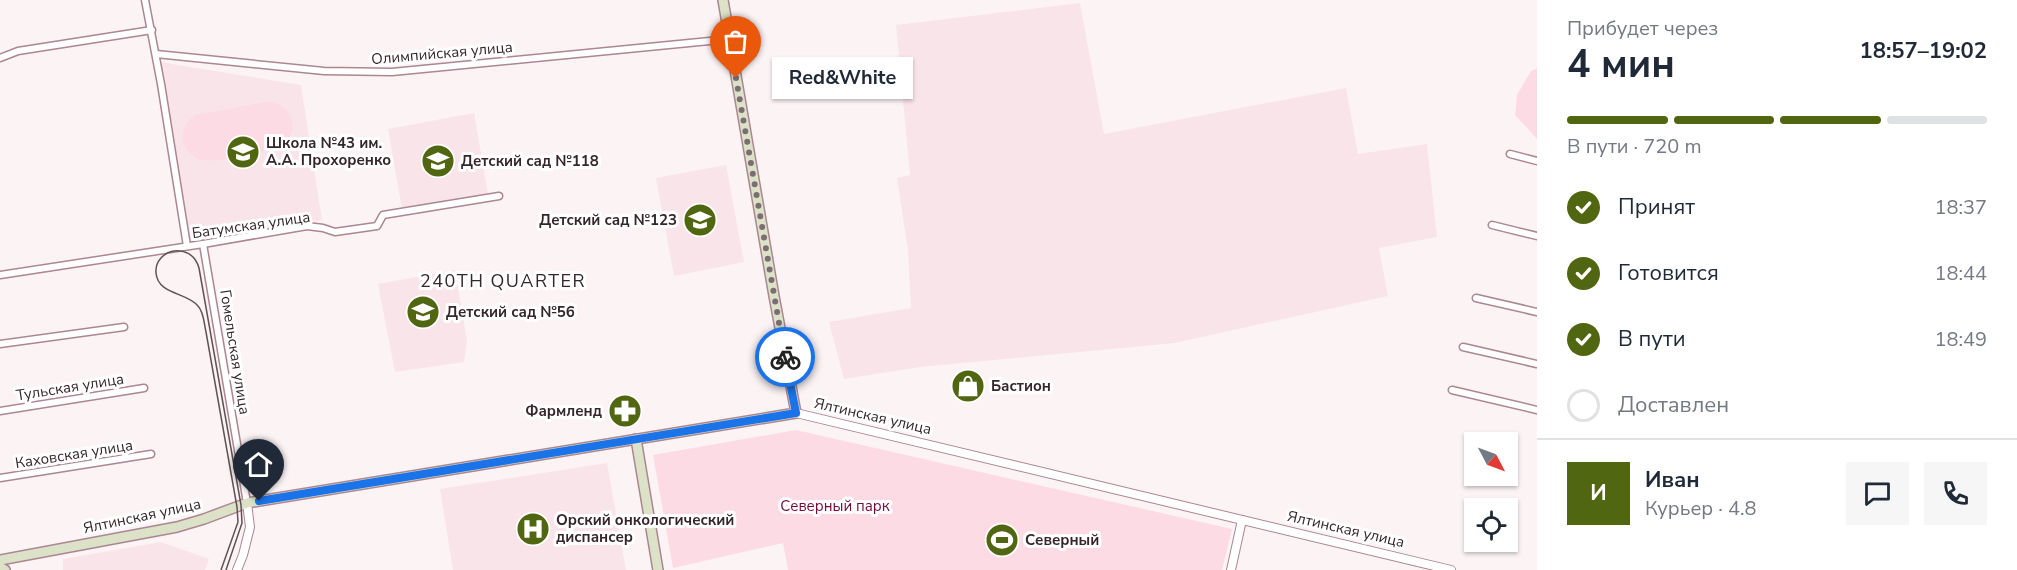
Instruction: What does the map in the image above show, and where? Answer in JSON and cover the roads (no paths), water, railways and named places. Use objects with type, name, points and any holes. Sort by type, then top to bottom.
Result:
[{"type":"main road","points":[[723,0],[796,413]]},
{"type":"main road","name":"Ялтинская улица","points":[[0,560],[177,527],[247,503],[796,413]]},
{"type":"main road","points":[[636,438],[658,570]]},
{"type":"main road","points":[[0,567],[5,570]]},
{"type":"street","points":[[145,0],[152,30],[187,246]]},
{"type":"street","points":[[0,58],[18,51],[152,30]]},
{"type":"street","name":"Олимпийская улица","points":[[156,54],[324,71],[392,72],[730,39]]},
{"type":"street","points":[[1510,154],[1537,161]]},
{"type":"street","name":"Батумская улица","points":[[0,275],[307,226],[335,232],[359,229],[377,226],[383,215],[499,196]]},
{"type":"street","points":[[1492,225],[1537,236]]},
{"type":"street","name":"Гомельская улица","points":[[203,244],[250,527],[237,570]]},
{"type":"street","points":[[1476,298],[1537,312]]},
{"type":"street","points":[[0,345],[124,327]]},
{"type":"street","points":[[1463,347],[1537,364]]},
{"type":"street","name":"Тульская улица","points":[[0,411],[144,388]]},
{"type":"street","points":[[1452,390],[1537,410]]},
{"type":"street","name":"Ялтинская улица","points":[[796,413],[1451,570]]},
{"type":"street","name":"Каховская улица","points":[[0,478],[151,453]]},
{"type":"street","points":[[1231,570],[1242,520]]},
{"type":"tram line","points":[[221,570],[238,522],[237,507],[203,315],[193,301],[162,285],[156,273],[161,258],[174,251],[189,254],[195,259],[199,268],[241,505],[242,523],[226,570]]},
{"type":"place","name":"Red&White","points":[[736,78]]},
{"type":"place","name":"Школа №43 им. А.А. Прохоренко","points":[[243,152]]},
{"type":"place","name":"Детский сад №118","points":[[438,161]]},
{"type":"place","name":"Детский сад №123","points":[[700,220]]},
{"type":"place","name":"Детский сад №56","points":[[423,312]]},
{"type":"place","name":"Бастион","points":[[968,386]]},
{"type":"place","name":"Фармленд","points":[[625,411]]},
{"type":"place","name":"Орский онкологический диспансер","points":[[533,529]]},
{"type":"place","name":"Северный","points":[[1002,540]]},
{"type":"district","name":"240TH QUARTER","points":[[503,281]]},
{"type":"park label","name":"Северный парк","points":[[835,506]]}]
